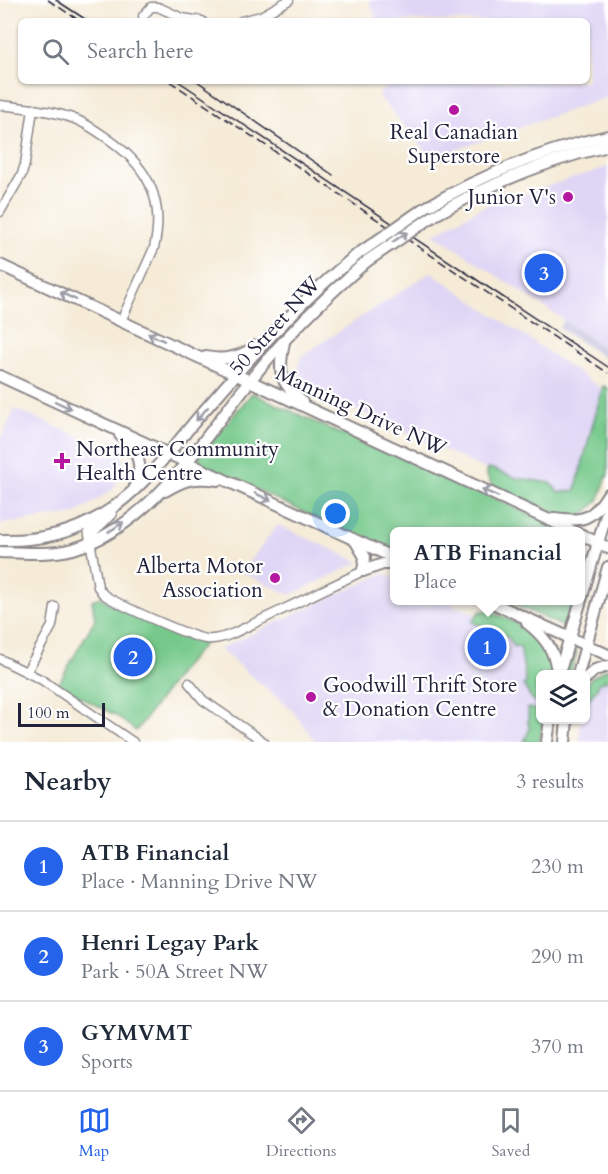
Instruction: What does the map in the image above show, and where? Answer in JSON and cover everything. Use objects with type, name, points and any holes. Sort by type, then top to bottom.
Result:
[{"type":"main road","name":"50 Street NW","points":[[0,540],[44,538],[87,523],[110,510],[129,495],[268,337],[319,287],[362,257],[423,209],[507,167],[560,148],[608,136]]},
{"type":"main road","name":"50 Street NW","points":[[1,552],[60,552],[90,542],[125,521],[152,500],[186,462],[285,339],[362,257],[491,185],[558,159],[608,146]]},
{"type":"main road","name":"Manning Drive NW","points":[[0,265],[566,527]]},
{"type":"main road","points":[[191,354],[215,359],[232,358],[250,350],[268,337]]},
{"type":"main road","points":[[285,339],[280,362],[281,375],[287,387],[309,408]]},
{"type":"main road","points":[[0,376],[390,556]]},
{"type":"main road","points":[[90,542],[93,531],[129,495],[140,473],[139,459],[132,446],[111,427]]},
{"type":"main road","points":[[152,500],[186,480],[198,477],[229,482]]},
{"type":"main road","points":[[543,517],[570,520],[586,518],[599,508],[608,494]]},
{"type":"main road","points":[[585,585],[608,509]]},
{"type":"main road","points":[[1,552],[58,542],[81,533],[87,523]]},
{"type":"main road","points":[[585,537],[608,548]]},
{"type":"main road","points":[[354,540],[365,556],[363,571],[390,564]]},
{"type":"main road","points":[[579,670],[608,567]]},
{"type":"main road","points":[[497,605],[608,655]]},
{"type":"main road","points":[[560,670],[579,605]]},
{"type":"main road","points":[[512,612],[544,638],[555,657],[557,670]]},
{"type":"main road","points":[[590,674],[608,666]]},
{"type":"main road","points":[[547,742],[549,724]]},
{"type":"main road","points":[[565,742],[567,724]]},
{"type":"street","points":[[253,18],[289,0]]},
{"type":"street","points":[[143,18],[151,7],[158,8],[175,18]]},
{"type":"street","points":[[0,105],[70,117],[121,147],[138,164],[157,202],[157,235],[154,248],[121,321]]},
{"type":"street","points":[[0,212],[22,174],[33,110]]},
{"type":"street","points":[[87,523],[100,591],[107,597],[206,639],[220,638],[234,633],[363,571]]},
{"type":"street","points":[[27,671],[52,626],[55,607]]},
{"type":"street","points":[[0,659],[27,671],[133,742]]},
{"type":"street","points":[[189,683],[203,700],[264,742]]},
{"type":"shaded area","points":[[369,0],[608,0],[608,97],[432,158],[378,95],[387,84],[590,84],[590,18],[376,18]]},
{"type":"shaded area","points":[[608,167],[608,349],[434,234],[484,206]]},
{"type":"shaded area","points":[[431,272],[608,393],[594,487],[564,506],[301,384],[298,367],[301,356]]},
{"type":"shaded area","points":[[564,320],[608,350],[608,360],[559,328]]},
{"type":"shaded area","name":"Northeast Community Health Centre","points":[[15,409],[122,455],[125,468],[113,489],[76,514],[0,524],[0,440]]},
{"type":"shaded area","points":[[278,525],[360,562],[291,595],[241,572]]},
{"type":"shaded area","points":[[384,573],[390,576],[390,605],[454,605],[525,636],[536,682],[536,724],[533,742],[316,742],[291,709],[219,649]]},
{"type":"shaded area","points":[[608,679],[608,742],[580,742],[580,724],[590,724],[590,690],[599,682]]},
{"type":"green space","points":[[603,386],[608,388],[608,474],[598,501],[582,516],[563,516],[493,487],[486,474],[489,468],[517,478],[551,483],[558,492],[575,491]]},
{"type":"green space","points":[[252,393],[341,434],[369,441],[557,527],[390,527],[390,553],[196,461]]},
{"type":"green space","points":[[585,542],[589,544],[585,558]]},
{"type":"green space","points":[[100,597],[113,605],[204,644],[182,669],[136,731],[115,715],[58,685],[95,619],[92,600]]},
{"type":"green space","points":[[517,605],[572,605],[564,627]]},
{"type":"green space","points":[[488,610],[529,629],[549,652],[552,670],[536,670],[536,702],[523,685],[526,683],[520,646],[514,647],[509,638],[472,622],[479,612]]},
{"type":"green space","points":[[572,649],[577,652],[571,670],[564,670]]},
{"type":"green space","points":[[608,668],[608,680],[599,683],[590,698],[590,679]]},
{"type":"green space","points":[[528,708],[536,710],[536,724],[543,724],[539,742],[524,742],[530,728]]},
{"type":"tram line","points":[[56,0],[83,18]]},
{"type":"tram line","points":[[183,84],[608,367]]},
{"type":"tram line","points":[[201,84],[333,175]]},
{"type":"railway","points":[[48,0],[75,18]]},
{"type":"railway","points":[[174,84],[608,373]]},
{"type":"place","name":"Real Canadian Superstore","points":[[454,110]]},
{"type":"place","name":"Junior V's","points":[[568,197]]},
{"type":"place","name":"GYMVMT","points":[[544,273]]},
{"type":"place","name":"Northeast Community Health Centre","points":[[62,461]]},
{"type":"place","name":"Alberta Motor Association","points":[[275,578]]},
{"type":"place","name":"ATB Financial","points":[[487,647]]},
{"type":"place","name":"Henri Legay Park","points":[[133,657]]},
{"type":"place","name":"Goodwill Thrift Store & Donation Centre","points":[[311,697]]}]
